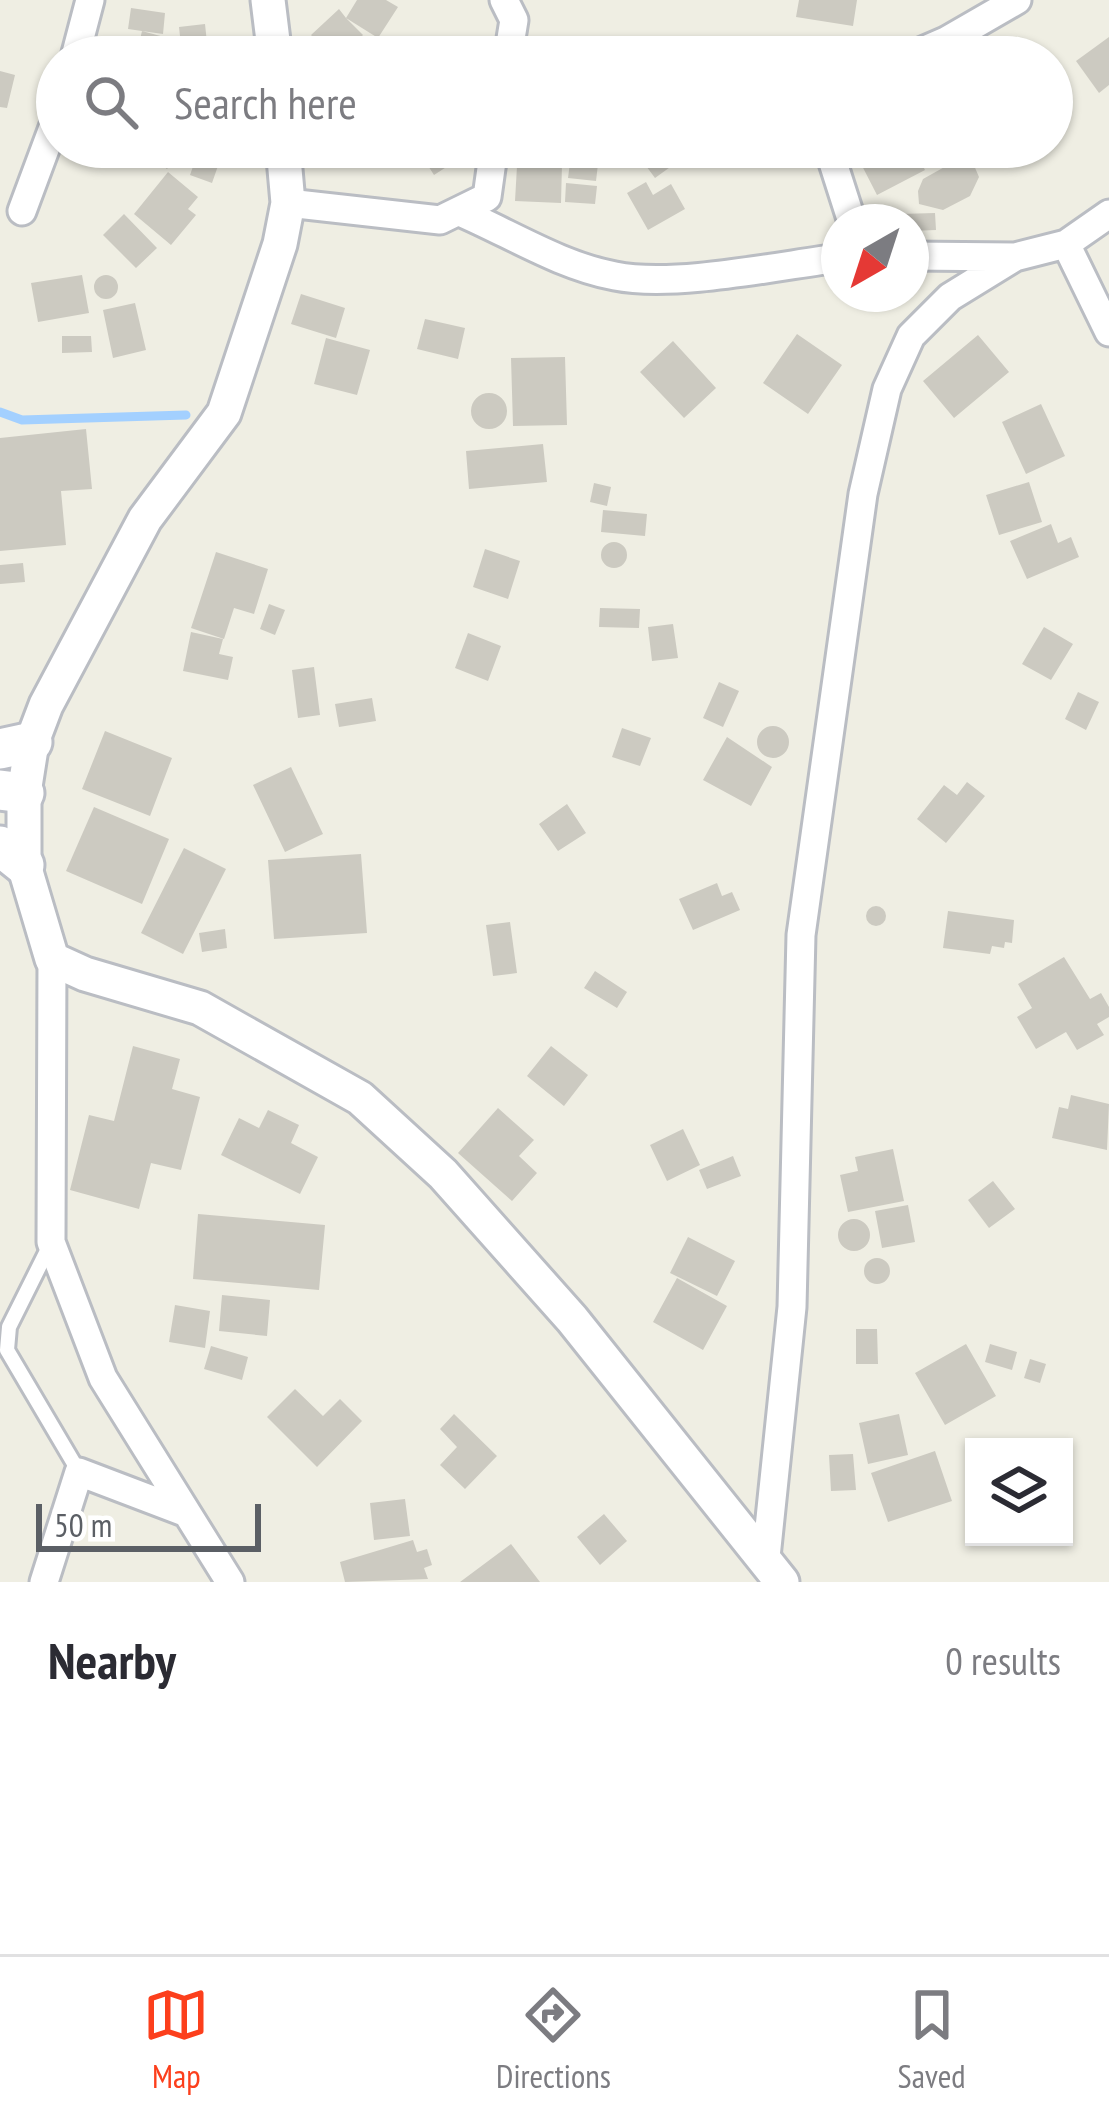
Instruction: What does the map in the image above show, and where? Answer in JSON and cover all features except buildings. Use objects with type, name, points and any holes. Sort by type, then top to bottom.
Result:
[{"type":"street","points":[[81,36],[90,0]]},
{"type":"street","points":[[268,0],[272,36]]},
{"type":"street","points":[[504,0],[514,20],[511,36]]},
{"type":"street","points":[[955,36],[1017,0]]},
{"type":"street","points":[[22,211],[38,168]]},
{"type":"street","points":[[230,1582],[103,1378],[51,1242],[52,959],[12,856],[12,791],[16,746],[46,705],[145,519],[224,412],[280,244],[288,203],[285,168]]},
{"type":"street","points":[[288,203],[440,220],[487,197],[491,168]]},
{"type":"street","points":[[835,168],[847,204]]},
{"type":"street","points":[[460,212],[560,259],[618,277],[654,280],[821,260]]},
{"type":"street","points":[[929,256],[1015,257],[1066,244],[1109,214]]},
{"type":"street","points":[[1066,244],[1109,332]]},
{"type":"street","points":[[774,1570],[792,1307],[801,935],[863,494],[887,389],[911,337],[950,297],[1015,257]]},
{"type":"street","points":[[52,959],[85,974],[200,1008],[360,1098],[443,1174],[572,1319],[774,1570]]},
{"type":"street","points":[[44,1582],[79,1472],[184,1512]]},
{"type":"lane","points":[[51,1242],[9,1327],[7,1350],[79,1472]]},
{"type":"waterway","points":[[0,412],[22,420],[186,415]]}]
